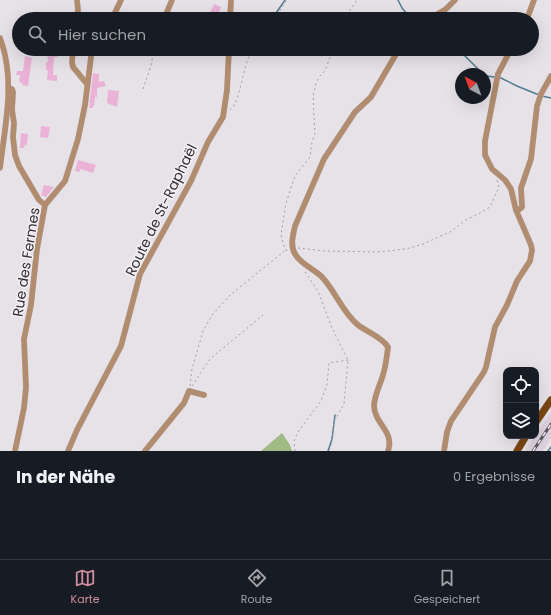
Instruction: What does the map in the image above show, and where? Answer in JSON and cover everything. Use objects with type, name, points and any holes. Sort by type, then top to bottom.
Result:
[{"type":"main road","points":[[539,418],[551,400]]},
{"type":"main road","points":[[517,451],[524,439]]},
{"type":"street","points":[[77,0],[78,12]]},
{"type":"street","points":[[115,12],[121,0]]},
{"type":"street","points":[[167,12],[172,0]]},
{"type":"street","points":[[230,12],[231,0]]},
{"type":"street","points":[[440,12],[455,0]]},
{"type":"street","points":[[530,12],[534,0]]},
{"type":"street","points":[[0,38],[5,54],[8,88],[0,168]]},
{"type":"street","points":[[0,50],[2,54],[5,54]]},
{"type":"street","points":[[72,56],[73,67],[88,84]]},
{"type":"street","name":"Rue des Fermes","points":[[15,451],[24,408],[26,387],[24,339],[31,305],[37,249],[45,205],[62,186],[67,176],[82,125],[91,56]]},
{"type":"street","points":[[224,113],[229,56]]},
{"type":"street","points":[[388,451],[390,444],[389,437],[375,415],[374,405],[386,362],[388,347],[385,342],[359,326],[353,320],[331,287],[289,250],[295,226],[324,158],[355,112],[371,97],[396,56]]},
{"type":"street","points":[[444,451],[447,432],[451,421],[484,372],[495,327],[507,305],[517,281],[530,261],[532,250],[516,210],[509,184],[492,169],[485,155],[485,141],[498,77],[507,56]]},
{"type":"street","points":[[516,210],[522,207],[521,188],[531,159],[537,106],[540,96],[551,76]]},
{"type":"street","points":[[8,88],[12,89],[13,92],[12,110],[15,155],[19,166],[39,200],[45,205]]},
{"type":"street","name":"Route de St-Raphaël","points":[[68,451],[77,430],[121,346],[140,274],[191,181],[208,142],[224,113]]},
{"type":"street","points":[[145,451],[184,403],[189,390],[204,395]]},
{"type":"path","points":[[279,12],[288,0]]},
{"type":"path","points":[[349,12],[357,0]]},
{"type":"path","points":[[143,90],[152,56]]},
{"type":"path","points":[[224,113],[231,110],[236,102],[246,60],[249,56]]},
{"type":"path","points":[[289,250],[284,246],[281,235],[286,203],[293,180],[310,157],[312,142],[315,134],[313,96],[319,77],[325,71],[330,56]]},
{"type":"path","points":[[189,390],[192,369],[203,331],[213,314],[230,295],[289,250],[377,252],[406,249],[452,231],[464,221],[490,207],[498,187],[497,180]]},
{"type":"path","points":[[305,271],[318,291],[332,328],[348,360],[344,404],[334,421],[332,442],[329,451]]},
{"type":"path","points":[[189,390],[210,359],[263,315]]},
{"type":"path","points":[[295,451],[294,441],[298,432],[321,401],[327,384],[329,363],[348,360]]},
{"type":"shaded area","points":[[551,412],[551,438],[543,451],[525,451],[533,439],[539,439],[539,430]]},
{"type":"green space","points":[[282,433],[292,451],[261,451]]},
{"type":"building","points":[[214,4],[221,7],[219,12],[210,12]]},
{"type":"building","points":[[25,56],[32,58],[28,86],[22,85],[22,83],[19,82],[20,75],[16,75],[17,71],[23,71]]},
{"type":"building","points":[[47,56],[58,56],[54,57],[53,75],[57,75],[57,81],[47,80],[48,70],[46,70],[46,62],[48,62]]},
{"type":"building","points":[[93,73],[99,74],[99,82],[104,81],[106,86],[97,88],[97,97],[95,97],[94,106],[93,108],[89,108]]},
{"type":"building","points":[[108,90],[119,91],[117,107],[107,103]]},
{"type":"building","points":[[41,126],[50,127],[48,138],[40,137]]},
{"type":"building","points":[[21,133],[28,134],[27,145],[25,145],[24,148],[20,148]]},
{"type":"building","points":[[78,160],[96,165],[93,173],[80,169],[80,172],[75,171]]},
{"type":"building","points":[[44,185],[54,187],[46,197],[41,195]]},
{"type":"waterway","points":[[277,12],[285,0]]},
{"type":"waterway","points":[[398,0],[405,12]]},
{"type":"waterway","points":[[465,56],[477,68]]},
{"type":"waterway","points":[[491,77],[501,78],[539,95]]},
{"type":"waterway","points":[[542,96],[551,98]]},
{"type":"waterway","points":[[328,451],[332,439],[335,415]]},
{"type":"waterway","points":[[548,451],[551,447]]},
{"type":"railway","points":[[533,451],[551,424]]}]
